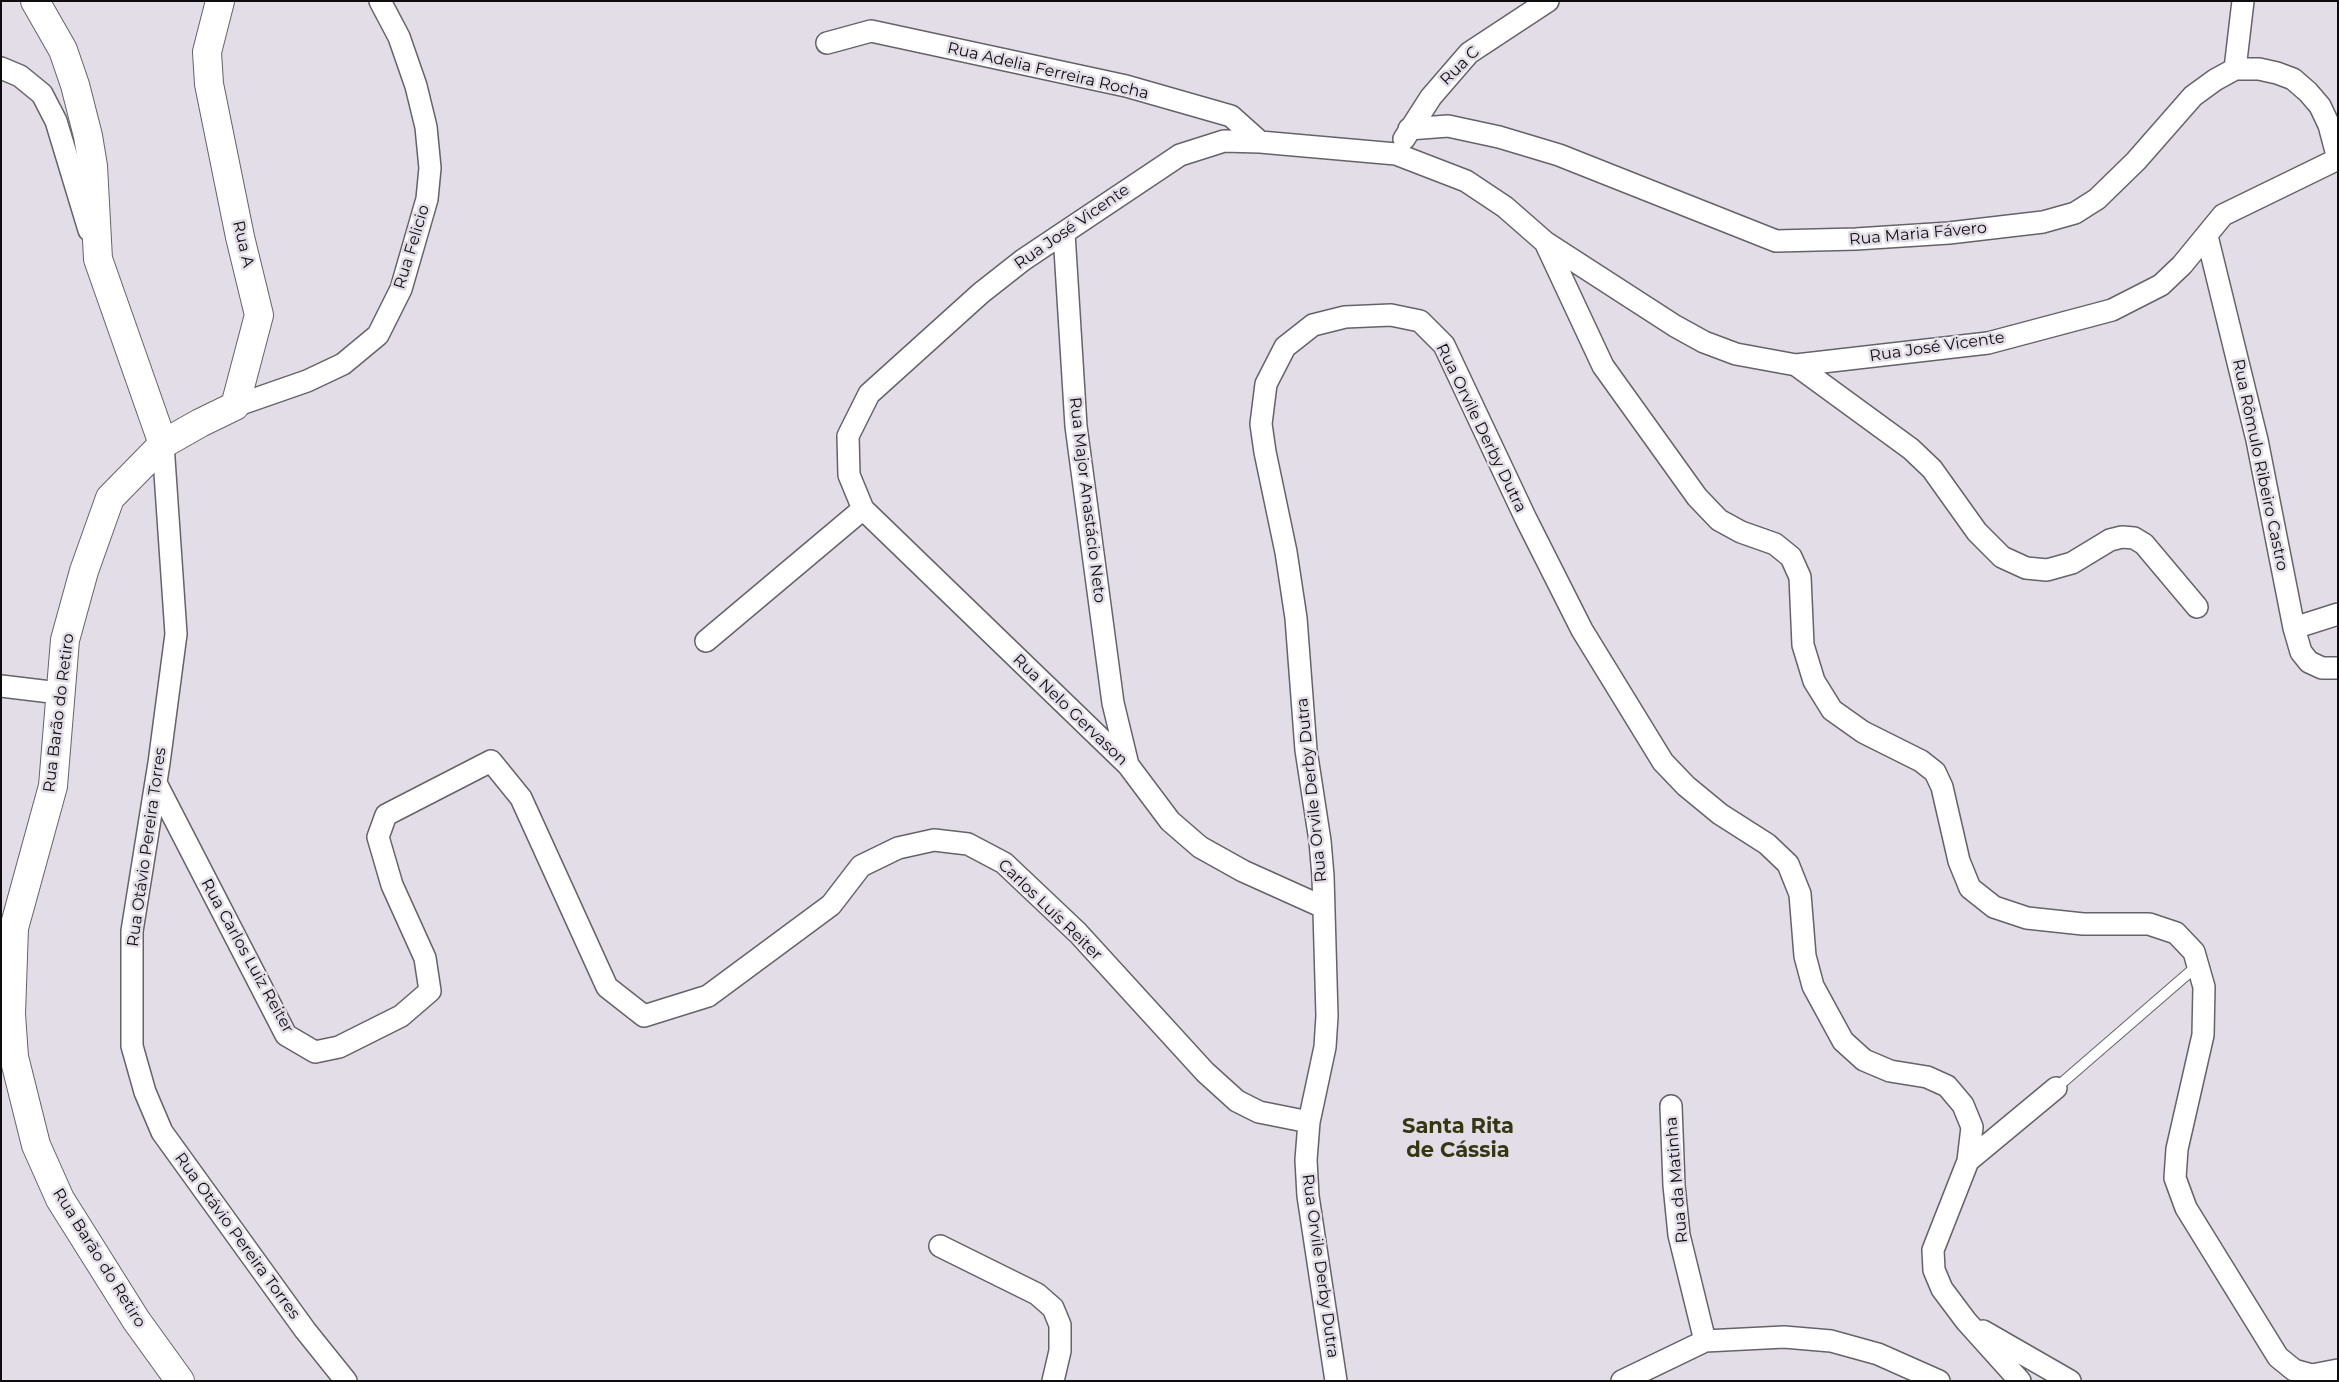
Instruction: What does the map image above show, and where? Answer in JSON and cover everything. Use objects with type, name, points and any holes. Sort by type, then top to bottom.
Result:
[{"type":"main road","name":"Rua Otávio Pereira Torres","points":[[35,1],[63,50],[75,85],[88,136],[93,166],[98,259],[163,444]]},
{"type":"main road","name":"Rua A","points":[[220,1],[207,52],[209,84],[240,237],[259,316],[235,406]]},
{"type":"main road","points":[[163,444],[200,422],[235,406]]},
{"type":"main road","name":"Rua Barão do Retiro","points":[[163,444],[110,498],[84,571],[65,640],[52,786],[14,928],[11,1014],[14,1057],[36,1145],[60,1199],[136,1320],[180,1381]]},
{"type":"street","name":"Rua Felicio","points":[[235,406],[307,381],[343,364],[378,335],[401,289],[427,199],[430,168],[426,127],[416,86],[399,38],[380,1]]},
{"type":"street","name":"Rua C","points":[[1396,154],[1409,129],[1431,97],[1469,53],[1548,1]]},
{"type":"street","points":[[2235,69],[2243,1]]},
{"type":"street","name":"Rua Adelia Ferreira Rocha","points":[[827,43],[871,31],[1126,86],[1231,116],[1260,142]]},
{"type":"street","points":[[1,68],[20,76],[42,94],[56,121],[98,259]]},
{"type":"street","name":"Rua Maria Fávero","points":[[1409,129],[1448,126],[1499,137],[1559,155],[1776,241],[1856,239],[1939,233],[2043,222],[2075,213],[2097,199],[2136,161],[2193,96],[2214,80],[2235,69],[2259,69],[2277,73],[2293,79],[2308,92],[2320,106],[2329,125],[2338,159]]},
{"type":"street","name":"Rua José Vicente","points":[[849,475],[848,436],[869,394],[981,292],[1023,260],[1180,155],[1224,141],[1260,142],[1396,154],[1466,181],[1505,207],[1545,242],[1675,326],[1704,342],[1736,354],[1796,365],[1988,344],[2112,310],[2160,285],[2182,265],[2207,236],[2215,222],[2223,215],[2338,159]]},
{"type":"street","name":"Rua Major Anastácio Neto","points":[[1064,233],[1076,426],[1113,702],[1128,764]]},
{"type":"street","name":"Rua Rômulo Ribeiro Castro","points":[[2207,236],[2257,440],[2294,628],[2301,652],[2309,662],[2322,668],[2338,668]]},
{"type":"street","points":[[1545,242],[1602,366],[1697,497],[1719,520],[1741,532],[1775,544],[1791,557],[1800,577],[1803,645],[1814,681],[1832,710],[1863,732],[1922,761],[1935,772],[1942,787],[1959,861],[1970,888],[1994,907],[2027,918],[2083,924],[2149,924],[2176,934],[2194,952],[2204,987],[2204,1035],[2177,1149],[2175,1178],[2186,1208],[2278,1357],[2294,1370],[2312,1375],[2338,1370]]},
{"type":"street","name":"Rua Orvile Derby Dutra","points":[[1336,1381],[1308,1196],[1306,1160],[1309,1122],[1326,1047],[1327,1016],[1320,841],[1306,750],[1296,618],[1286,552],[1261,424],[1266,384],[1285,347],[1313,325],[1345,317],[1391,315],[1420,321],[1444,344],[1526,519],[1582,630],[1663,762],[1686,786],[1720,814],[1768,844],[1788,864],[1800,894],[1805,956],[1813,986],[1843,1041],[1864,1060],[1890,1071],[1927,1078],[1947,1086],[1963,1105],[1972,1127],[1968,1160],[1934,1250],[1934,1270],[1942,1289],[1966,1321],[2020,1381]]},
{"type":"street","points":[[1796,365],[1911,449],[1932,469],[1977,532],[2002,557],[2026,568],[2047,570],[2072,563],[2110,540],[2122,537],[2134,538],[2144,544],[2197,606]]},
{"type":"street","name":"Rua Otávio Pereira Torres","points":[[163,444],[176,634],[156,783],[132,930],[132,1046],[145,1092],[162,1132],[305,1330],[346,1381]]},
{"type":"street","name":"Rua Nelo Gervason","points":[[849,475],[863,509],[1128,764],[1170,821],[1200,847],[1243,871],[1323,908]]},
{"type":"street","points":[[706,641],[863,509]]},
{"type":"street","points":[[2294,628],[2338,614]]},
{"type":"street","points":[[1,686],[59,693]]},
{"type":"street","name":"Rua Carlos Luiz Reiter","points":[[156,783],[286,1035],[315,1052],[339,1047],[401,1016],[430,991],[425,958],[392,885],[378,838],[386,815],[491,761],[520,798],[587,943]]},
{"type":"street","name":"Carlos Luís Reiter","points":[[587,943],[607,987],[644,1016],[708,996],[831,905],[861,866],[898,848],[934,840],[968,844],[1004,863],[1078,933],[1205,1072],[1237,1101],[1259,1112],[1309,1122]]},
{"type":"street","points":[[1968,1160],[2056,1088]]},
{"type":"street","name":"Rua da Matinha","points":[[1671,1106],[1674,1185],[1679,1235],[1705,1341]]},
{"type":"street","points":[[940,1246],[1037,1294],[1053,1308],[1060,1326],[1060,1351],[1053,1381]]},
{"type":"street","name":"Rua Orvile Derby Dutra","points":[[1966,1321],[2070,1381]]},
{"type":"street","points":[[1622,1381],[1705,1341],[1784,1337],[1831,1341],[1878,1354],[1939,1381]]},
{"type":"lane","points":[[2056,1088],[2198,965]]},
{"type":"district","name":"Santa Rita de Cássia","points":[[1458,1139]]}]
